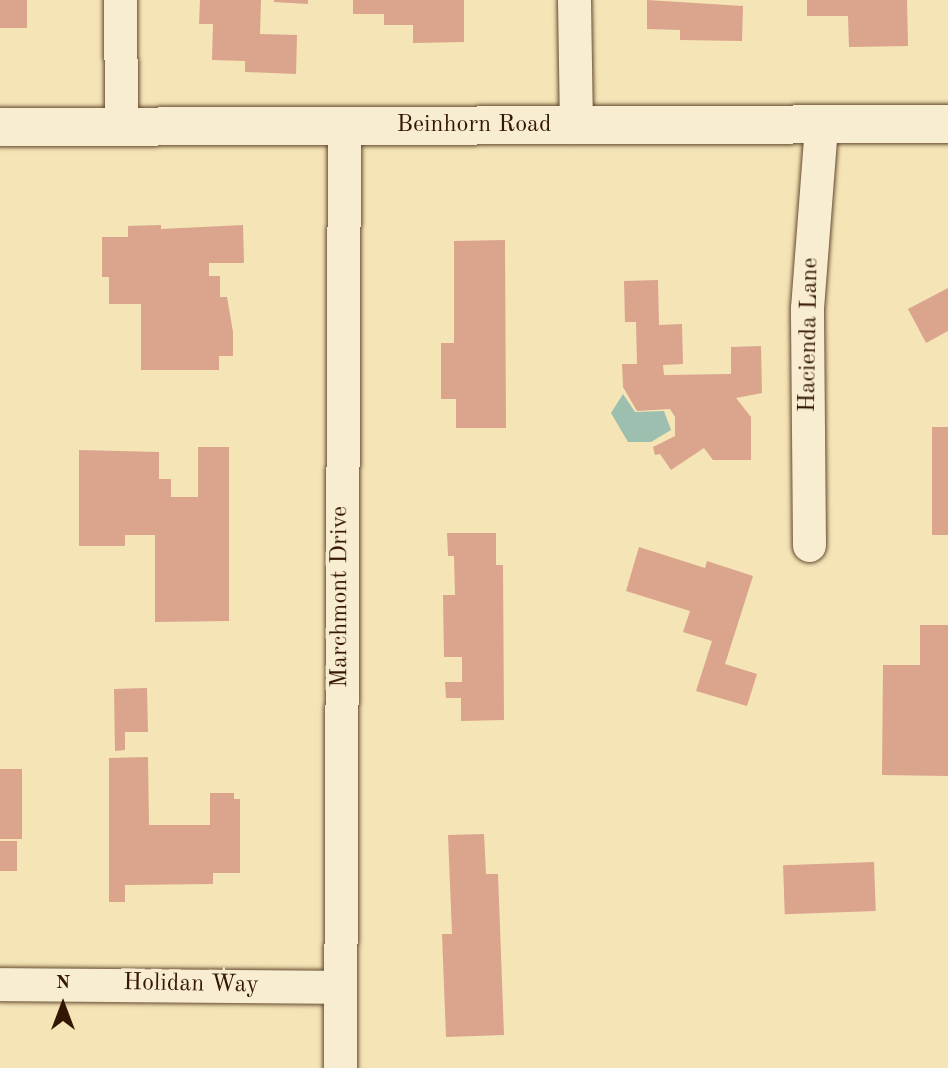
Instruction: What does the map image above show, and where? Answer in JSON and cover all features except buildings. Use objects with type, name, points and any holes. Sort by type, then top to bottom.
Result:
[{"type":"street","points":[[120,0],[121,126]]},
{"type":"street","points":[[574,0],[576,127]]},
{"type":"street","name":"Beinhorn Road","points":[[0,127],[948,124]]},
{"type":"street","name":"Marchmont Drive","points":[[340,1068],[344,126]]},
{"type":"street","name":"Hacienda Lane","points":[[809,545],[807,308],[821,126]]},
{"type":"street","name":"Holidan Way","points":[[0,984],[340,987]]},
{"type":"shaded area","points":[[623,394],[635,412],[664,411],[671,430],[651,442],[628,442],[611,413]]}]
